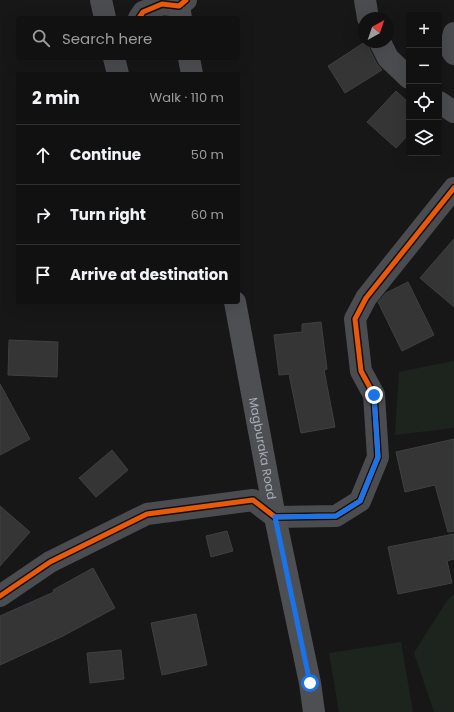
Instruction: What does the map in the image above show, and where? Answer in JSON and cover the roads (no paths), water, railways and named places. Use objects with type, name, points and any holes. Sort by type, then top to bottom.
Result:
[{"type":"main road","points":[[189,60],[192,72]]},
{"type":"main road","name":"Magburaka Road","points":[[235,304],[275,517],[308,675],[314,712]]},
{"type":"street","points":[[101,0],[105,16]]},
{"type":"street","points":[[365,0],[367,12]]},
{"type":"street","points":[[140,16],[143,12],[162,4],[181,6]]},
{"type":"street","points":[[454,33],[450,48],[454,54]]},
{"type":"street","points":[[383,48],[388,58],[406,75]]},
{"type":"street","points":[[114,60],[118,72]]},
{"type":"street","points":[[442,104],[454,112]]},
{"type":"street","points":[[0,596],[50,562],[147,514],[253,500],[275,517],[336,516],[360,501],[378,457],[374,395],[360,371],[355,319],[366,298],[454,188]]}]
